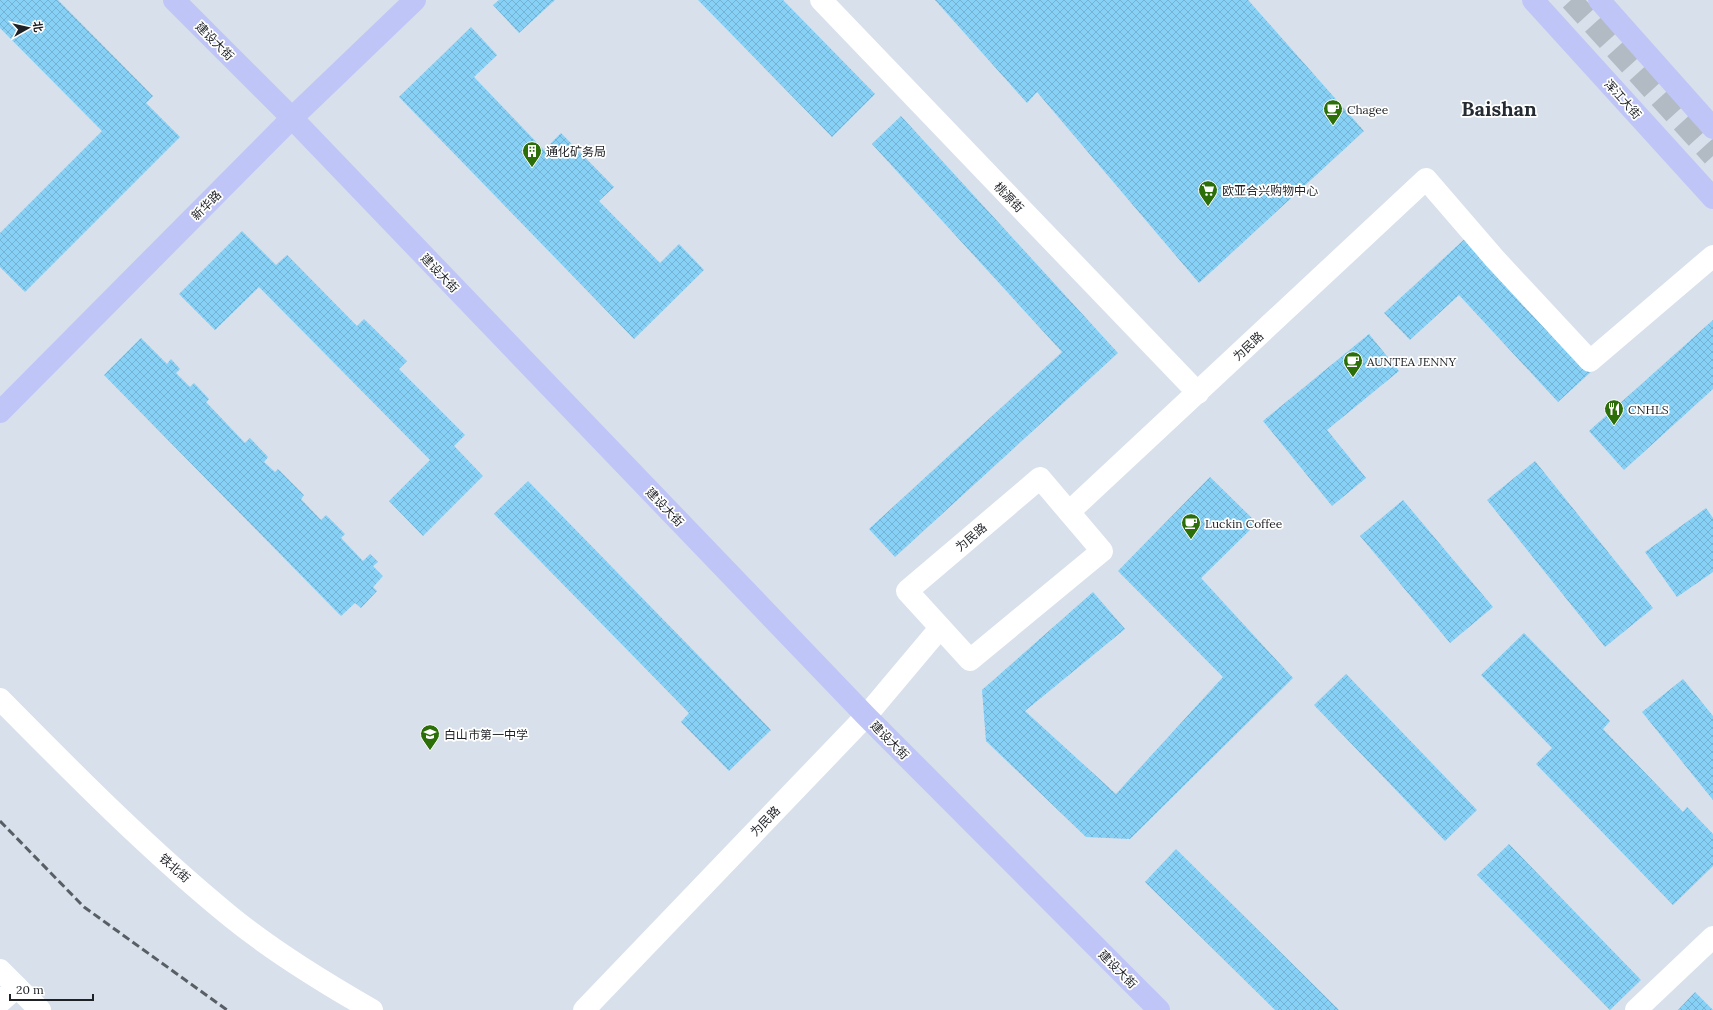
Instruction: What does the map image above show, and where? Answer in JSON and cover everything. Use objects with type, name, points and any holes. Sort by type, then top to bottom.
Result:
[{"type":"main road","name":"建设大街","points":[[174,0],[292,118],[866,716],[1159,1010]]},
{"type":"main road","name":"新华路","points":[[0,412],[292,118],[415,0]]},
{"type":"main road","name":"浑江大街","points":[[1533,0],[1713,198]]},
{"type":"main road","points":[[1599,0],[1713,128]]},
{"type":"street","name":"桃源街","points":[[821,0],[1198,393]]},
{"type":"street","name":"为民路","points":[[1069,512],[1426,179],[1495,259],[1590,361],[1713,256]]},
{"type":"street","name":"为民路","points":[[1040,478],[1069,512],[1102,551],[970,660],[907,591],[1040,478]]},
{"type":"street","name":"为民路","points":[[584,1010],[866,716],[940,628]]},
{"type":"street","name":"铁北街","points":[[0,699],[48,748],[147,843],[231,917],[286,957],[372,1010]]},
{"type":"street","points":[[1636,1010],[1713,937]]},
{"type":"street","points":[[0,970],[40,1010]]},
{"type":"street","points":[[0,1002],[17,987]]},
{"type":"building","points":[[0,0],[58,0],[153,96],[146,103],[180,137],[25,292],[0,267],[0,233],[102,131],[0,28]]},
{"type":"building","points":[[499,0],[555,0],[519,33],[493,5]]},
{"type":"building","points":[[698,0],[783,0],[875,94],[832,137]]},
{"type":"building","name":"欧亚合兴购物中心","points":[[935,0],[1248,0],[1364,131],[1199,283],[1037,92],[1027,103]]},
{"type":"building","name":"通化矿务局","points":[[471,27],[497,55],[474,77],[544,150],[561,133],[614,187],[599,201],[660,263],[679,244],[704,270],[634,339],[399,97]]},
{"type":"building","points":[[901,116],[1118,353],[895,557],[869,529],[1062,352],[872,144]]},
{"type":"building","points":[[242,231],[276,265],[287,255],[357,326],[364,319],[407,361],[399,369],[465,435],[454,446],[483,476],[423,536],[389,501],[430,460],[259,287],[215,330],[179,294]]},
{"type":"building","points":[[1469,235],[1593,370],[1558,402],[1459,295],[1410,340],[1384,313]]},
{"type":"building","points":[[1713,320],[1713,389],[1624,470],[1589,431]]},
{"type":"building","points":[[1369,334],[1399,371],[1327,430],[1366,478],[1332,506],[1263,421]]},
{"type":"building","points":[[141,338],[167,364],[171,359],[180,369],[176,373],[190,387],[194,383],[209,399],[206,402],[245,443],[250,438],[268,457],[264,462],[275,472],[278,469],[304,495],[301,499],[321,520],[326,515],[345,534],[341,538],[363,561],[370,554],[378,562],[373,566],[383,576],[373,587],[377,591],[361,608],[355,603],[341,616],[104,375]]},
{"type":"building","points":[[1535,461],[1653,608],[1605,647],[1487,500]]},
{"type":"building","points":[[1210,477],[1257,523],[1201,578],[1293,678],[1130,839],[1086,837],[986,741],[982,690],[1093,592],[1125,629],[1025,711],[1116,794],[1223,677],[1118,571]]},
{"type":"building","points":[[528,481],[771,730],[729,771],[681,722],[689,713],[494,514]]},
{"type":"building","points":[[1403,500],[1493,607],[1450,643],[1360,536]]},
{"type":"building","points":[[1706,508],[1713,518],[1713,572],[1677,597],[1645,552]]},
{"type":"building","points":[[1524,633],[1610,721],[1603,729],[1683,812],[1687,807],[1713,834],[1713,866],[1673,905],[1536,764],[1552,748],[1481,675]]},
{"type":"building","points":[[1346,674],[1477,810],[1445,841],[1314,705]]},
{"type":"building","points":[[1683,679],[1713,716],[1713,800],[1642,712]]},
{"type":"building","points":[[1509,844],[1641,980],[1610,1010],[1477,875]]},
{"type":"building","points":[[1176,849],[1339,1010],[1275,1010],[1145,882]]},
{"type":"building","points":[[1695,992],[1713,1010],[1678,1010]]},
{"type":"tunnel","points":[[1571,0],[1713,156]]},
{"type":"railway","points":[[0,821],[84,907],[227,1010]]},
{"type":"place","name":"Chagee","points":[[1333,126]]},
{"type":"place","name":"通化矿务局","points":[[532,168]]},
{"type":"place","name":"欧亚合兴购物中心","points":[[1208,207]]},
{"type":"place","name":"AUNTEA JENNY","points":[[1353,378]]},
{"type":"place","name":"CNHLS","points":[[1614,426]]},
{"type":"place","name":"Luckin Coffee","points":[[1191,540]]},
{"type":"place","name":"白山市第一中学","points":[[430,751]]},
{"type":"district","name":"Baishan","points":[[1499,108]]}]
